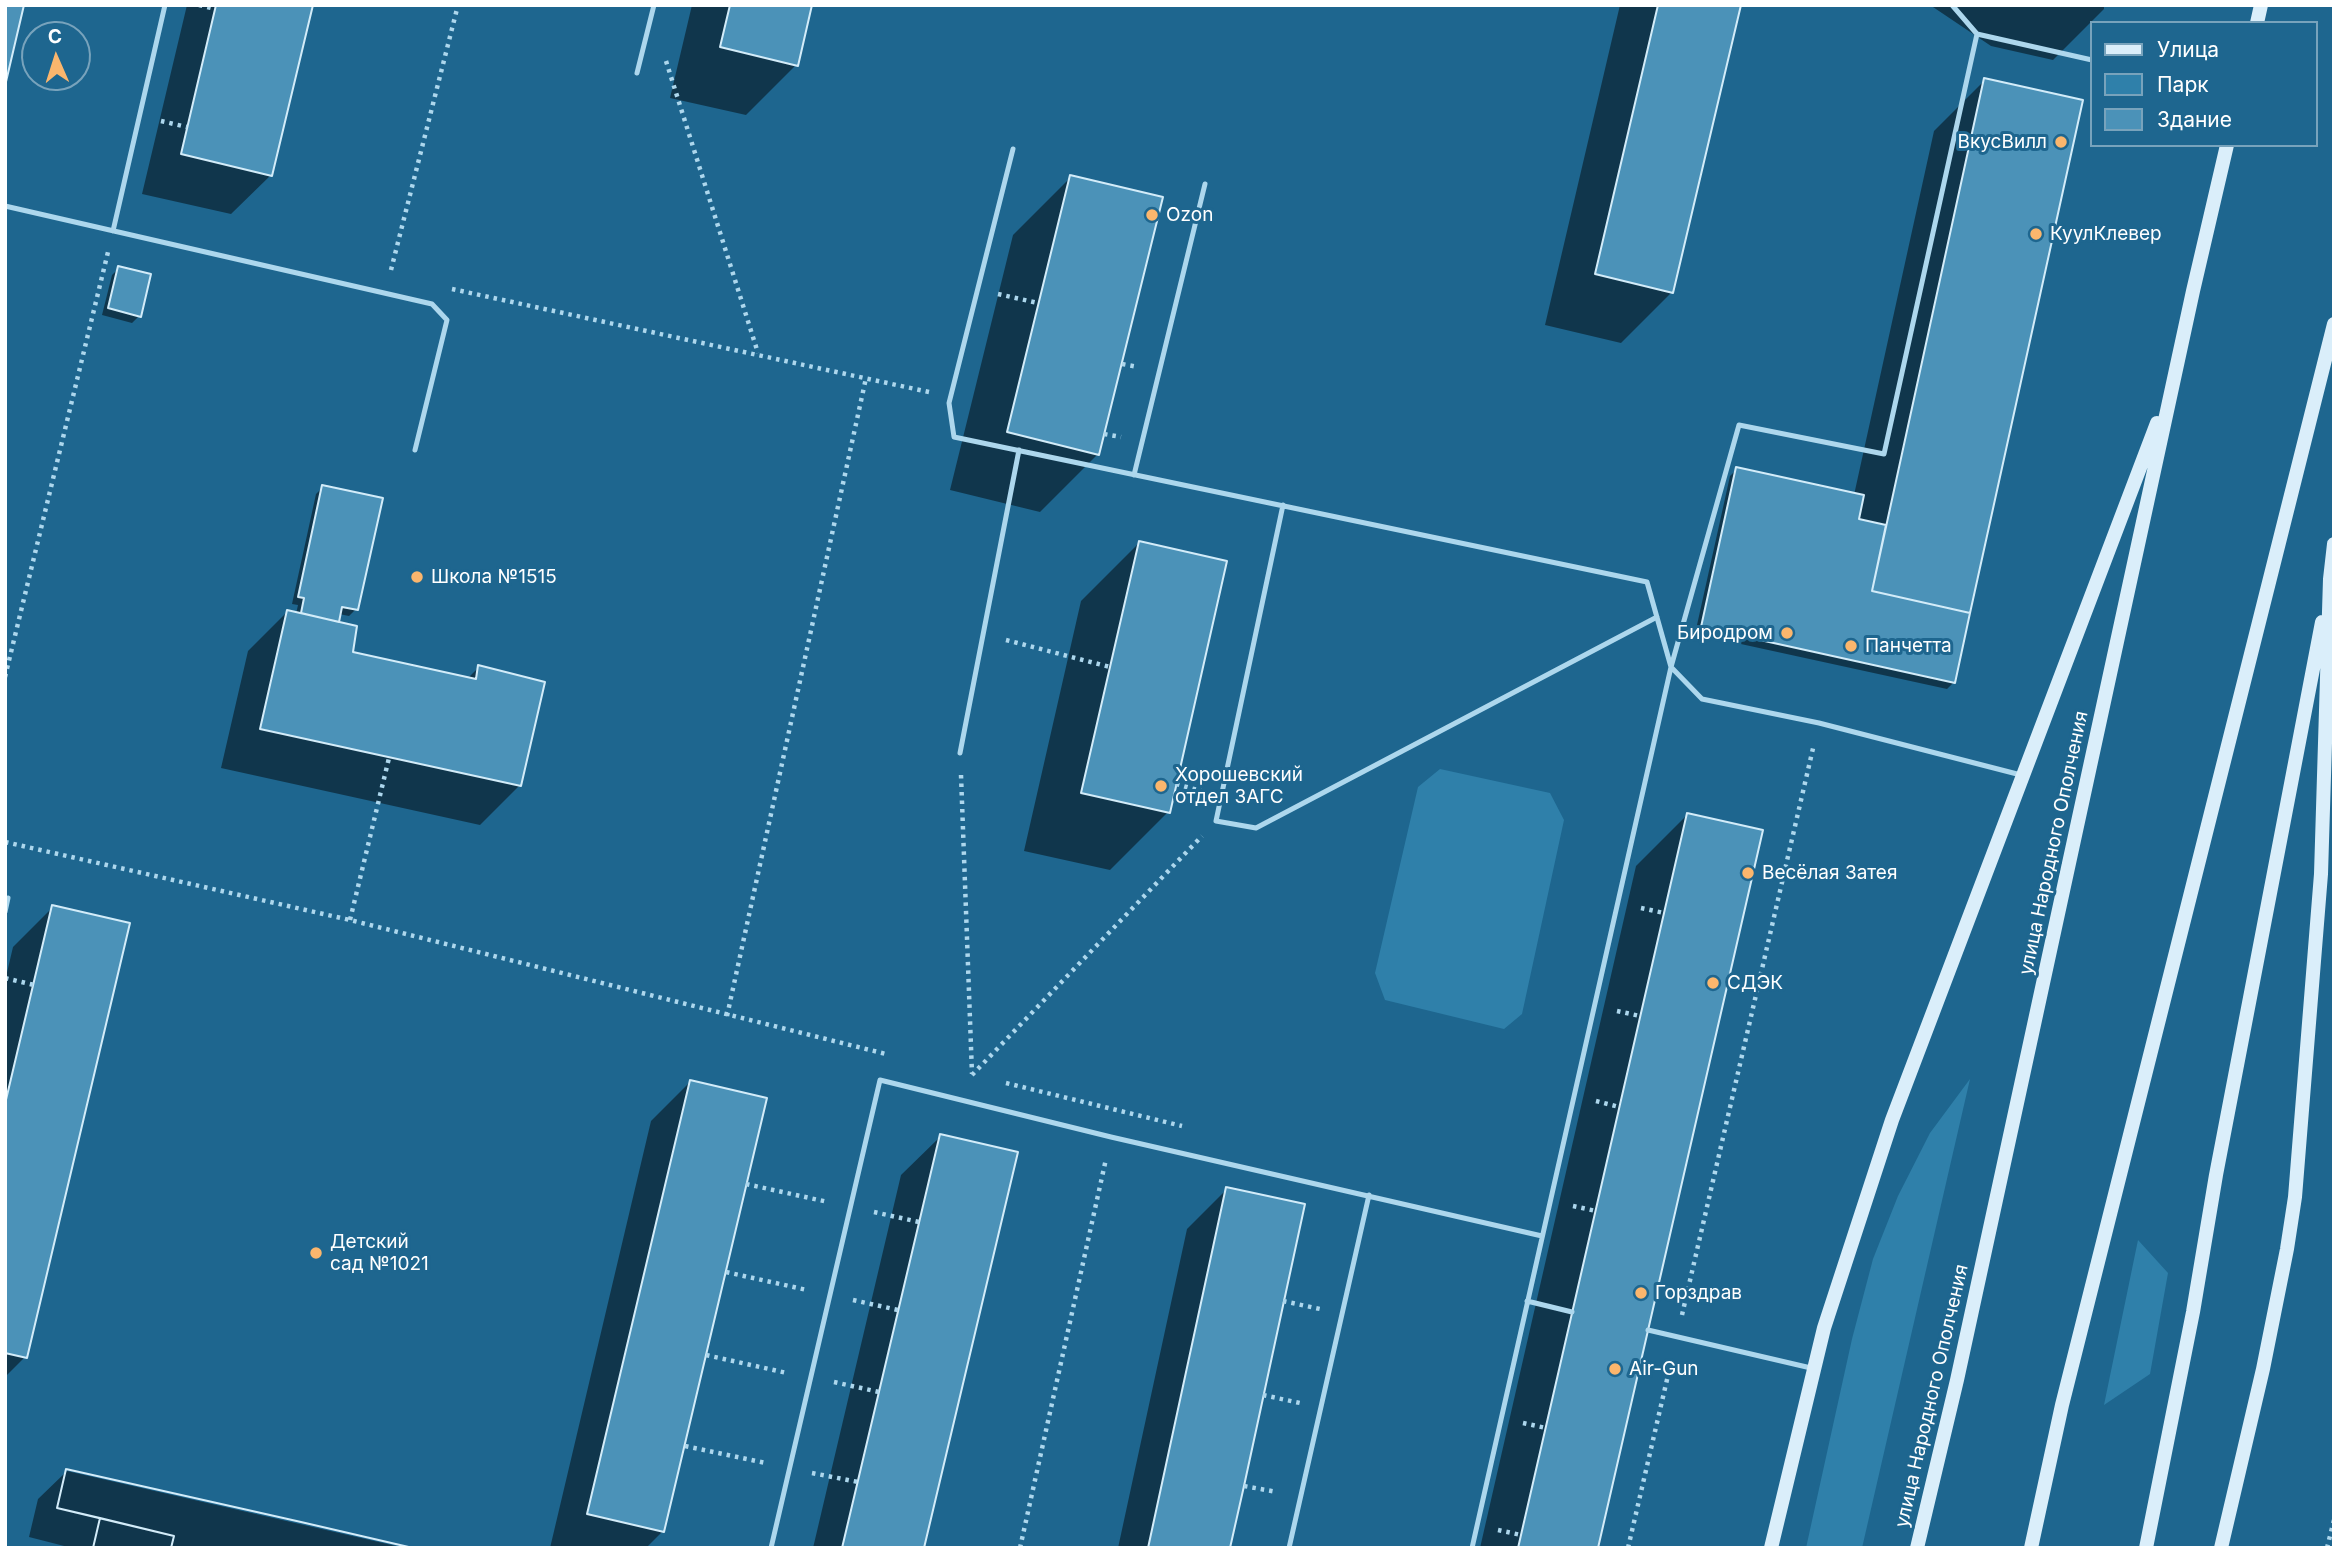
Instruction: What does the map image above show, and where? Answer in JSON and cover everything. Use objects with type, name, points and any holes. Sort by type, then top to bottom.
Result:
[{"type":"main road","name":"улица Народного Ополчения","points":[[1917,1548],[1960,1367],[2227,147]]},
{"type":"main road","points":[[2031,1548],[2062,1405],[2334,324]]},
{"type":"main road","points":[[1771,1548],[1824,1328],[1892,1120],[2175,376]]},
{"type":"main road","points":[[2146,1548],[2191,1325],[2219,1162],[2330,579],[2334,544]]},
{"type":"main road","points":[[2221,1548],[2263,1369],[2294,1210],[2327,874],[2330,579]]},
{"type":"lane","points":[[113,231],[165,5]]},
{"type":"lane","points":[[637,73],[654,5]]},
{"type":"lane","points":[[1952,5],[1977,34],[2090,60]]},
{"type":"lane","points":[[1472,1548],[1671,667],[1739,425],[1884,454],[1977,34]]},
{"type":"lane","points":[[1013,149],[949,403],[954,437],[1647,582],[1671,667],[1702,699],[1819,723],[2024,776]]},
{"type":"lane","points":[[1134,475],[1205,184]]},
{"type":"lane","points":[[5,206],[432,304],[447,320],[415,450]]},
{"type":"lane","points":[[960,753],[1019,450]]},
{"type":"lane","points":[[1283,505],[1216,821],[1256,828],[1657,617]]},
{"type":"lane","points":[[5,912],[8,898]]},
{"type":"lane","points":[[771,1548],[880,1080],[1111,1137],[1542,1236]]},
{"type":"lane","points":[[1289,1548],[1369,1195]]},
{"type":"lane","points":[[1527,1301],[1572,1312]]},
{"type":"lane","points":[[1648,1329],[1814,1369]]},
{"type":"path","points":[[199,5],[215,9]]},
{"type":"path","points":[[390,275],[458,5]]},
{"type":"path","points":[[652,16],[759,354]]},
{"type":"path","points":[[5,677],[113,231]]},
{"type":"path","points":[[440,286],[951,396]]},
{"type":"path","points":[[977,290],[1038,303]]},
{"type":"path","points":[[727,1016],[866,378]]},
{"type":"path","points":[[983,634],[1110,667]]},
{"type":"path","points":[[1628,1548],[1819,723]]},
{"type":"path","points":[[960,753],[972,1075]]},
{"type":"path","points":[[351,920],[389,758]]},
{"type":"path","points":[[972,1075],[1216,821]]},
{"type":"path","points":[[5,842],[351,920],[894,1056]]},
{"type":"path","points":[[5,978],[34,985]]},
{"type":"path","points":[[959,1072],[985,1078]]},
{"type":"path","points":[[999,1082],[1188,1127]]},
{"type":"path","points":[[1020,1548],[1111,1137]]},
{"type":"path","points":[[1283,1301],[1342,1314]]},
{"type":"path","points":[[1263,1395],[1321,1408]]},
{"type":"path","points":[[1244,1486],[1301,1496]]},
{"type":"path","points":[[2328,1548],[2334,1520]]},
{"type":"green space","points":[[1440,769],[1550,793],[1564,820],[1522,1014],[1504,1029],[1385,1000],[1375,973],[1418,787]]},
{"type":"green space","points":[[1970,1079],[1862,1548],[1806,1548],[1852,1339],[1873,1259],[1898,1196],[1930,1133]]},
{"type":"green space","points":[[2138,1240],[2168,1273],[2150,1374],[2104,1405]]},
{"type":"building","points":[[5,5],[24,5],[5,86]]},
{"type":"building","points":[[216,5],[313,5],[272,176],[181,154]]},
{"type":"building","points":[[730,5],[812,5],[798,66],[720,47]]},
{"type":"building","points":[[1658,5],[1741,5],[1673,293],[1595,274]]},
{"type":"building","points":[[1984,78],[2083,100],[1970,613],[1872,591]]},
{"type":"building","points":[[1070,175],[1163,197],[1099,455],[1007,432]]},
{"type":"building","points":[[118,266],[151,274],[141,317],[108,308]]},
{"type":"building","points":[[1736,467],[1864,495],[1859,519],[1886,525],[1872,591],[1970,613],[1955,683],[1701,627]]},
{"type":"building","points":[[322,485],[383,498],[358,610],[342,607],[339,622],[301,613],[304,598],[298,597]]},
{"type":"building","points":[[1139,541],[1227,561],[1170,813],[1081,793]]},
{"type":"building","points":[[287,610],[357,626],[353,652],[476,679],[478,665],[545,682],[521,786],[260,729]]},
{"type":"building","points":[[1687,813],[1763,830],[1598,1548],[1518,1548]]},
{"type":"building","points":[[52,905],[130,923],[27,1358],[5,1353],[5,1104]]},
{"type":"building","points":[[690,1080],[767,1098],[664,1532],[587,1514]]},
{"type":"building","points":[[940,1134],[1018,1152],[924,1548],[842,1548]]},
{"type":"building","points":[[1226,1187],[1305,1204],[1230,1548],[1148,1548]]},
{"type":"building","points":[[66,1469],[413,1548],[93,1548],[100,1518],[57,1508]]},
{"type":"building","points":[[66,1469],[413,1548],[171,1548],[174,1536],[57,1508]]},
{"type":"building","points":[[100,1518],[174,1536],[171,1548],[93,1548]]},
{"type":"place","name":"ВкусВилл","points":[[2061,142]]},
{"type":"place","name":"Ozon","points":[[1152,215]]},
{"type":"place","name":"КуулКлевер","points":[[2036,234]]},
{"type":"place","name":"Школа №1515","points":[[417,577]]},
{"type":"place","name":"Биродром","points":[[1787,633]]},
{"type":"place","name":"Панчетта","points":[[1851,646]]},
{"type":"place","name":"Хорошевский отдел ЗАГС","points":[[1161,786]]},
{"type":"place","name":"Весёлая Затея","points":[[1748,873]]},
{"type":"place","name":"СДЭК","points":[[1713,983]]},
{"type":"place","name":"Детский сад №1021","points":[[316,1253]]},
{"type":"place","name":"Горздрав","points":[[1641,1293]]},
{"type":"place","name":"Air-Gun","points":[[1615,1369]]}]
